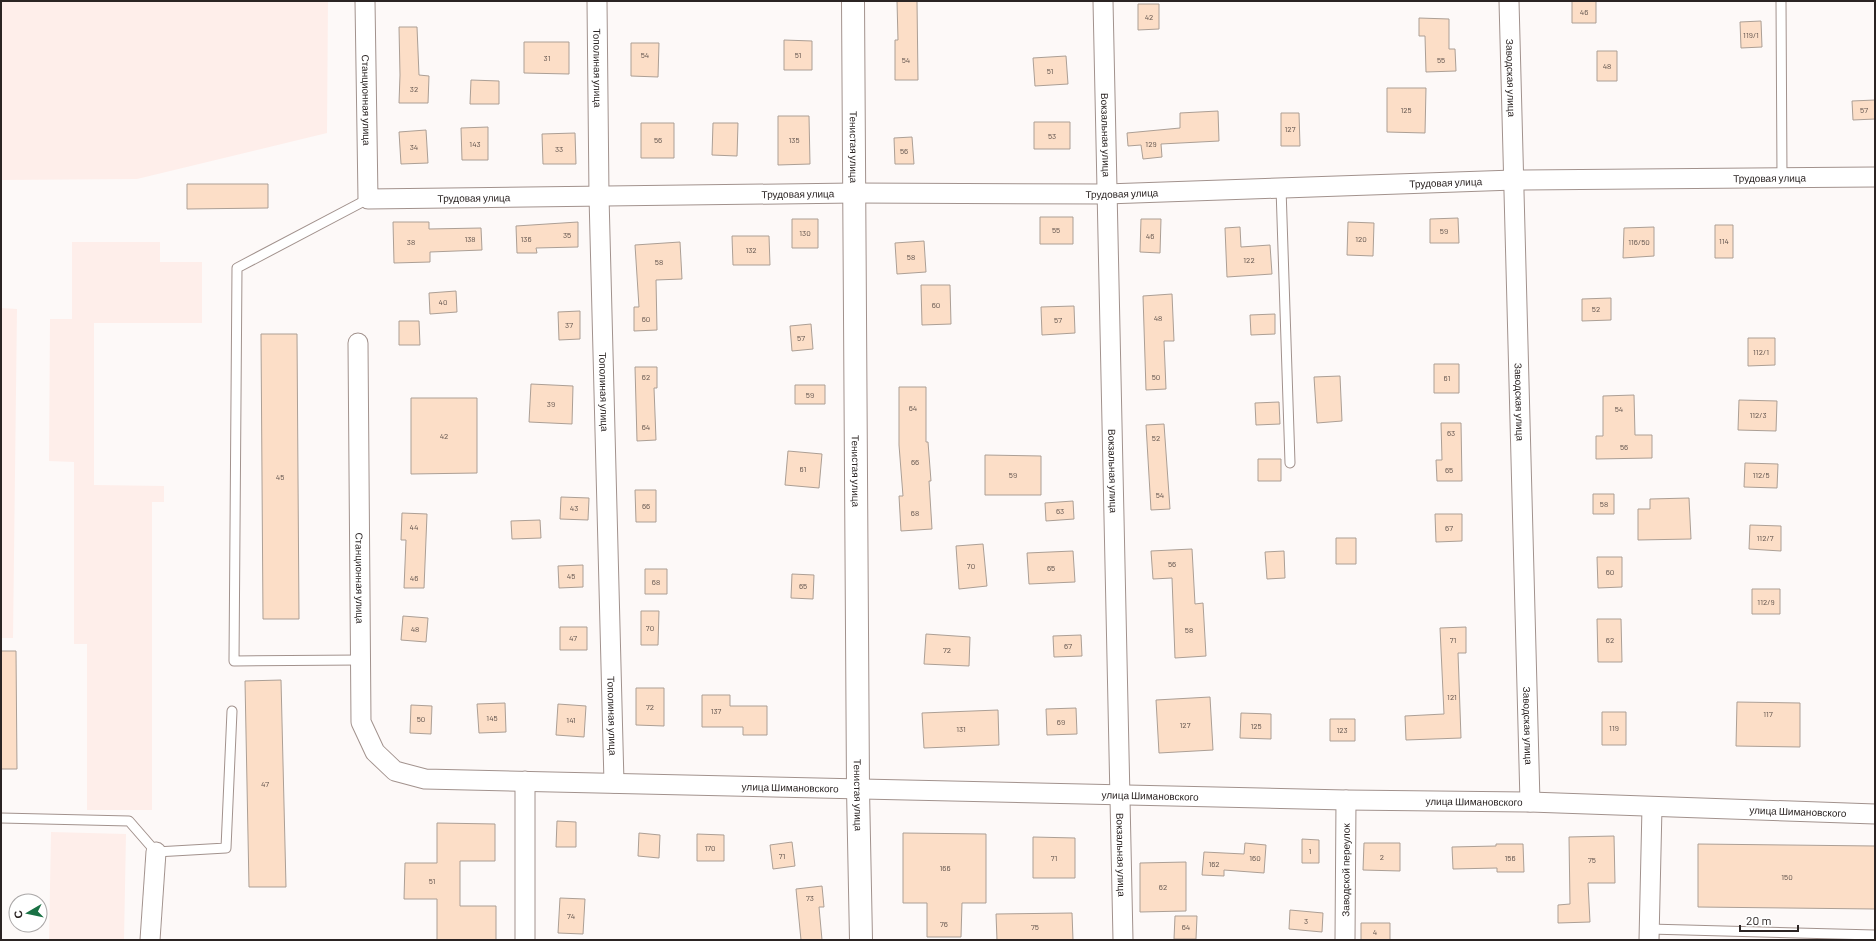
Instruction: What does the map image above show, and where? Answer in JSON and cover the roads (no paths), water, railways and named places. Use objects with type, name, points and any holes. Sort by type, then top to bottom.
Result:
[{"type":"street","name":"Станционная улица","points":[[365,1],[368,199]]},
{"type":"street","name":"Тополиная улица","points":[[597,1],[600,196],[614,783]]},
{"type":"street","name":"Тенистая улица","points":[[853,1],[858,789],[861,940]]},
{"type":"street","name":"Вокзальная улица","points":[[1103,1],[1123,940]]},
{"type":"street","name":"Заводская улица","points":[[1509,1],[1530,802]]},
{"type":"street","name":"Трудовая улица","points":[[368,199],[854,193],[1106,194],[1514,180],[1875,177]]},
{"type":"street","name":"Станционная улица","points":[[358,343],[361,722],[375,752],[395,771],[425,779]]},
{"type":"street","name":"улица Шимановского","points":[[425,779],[1346,800],[1530,802],[1875,814]]},
{"type":"street","points":[[525,781],[525,940]]},
{"type":"street","name":"Заводской переулок","points":[[1345,940],[1346,800]]},
{"type":"street","points":[[1649,935],[1652,807]]},
{"type":"street","points":[[150,940],[156,852]]},
{"type":"lane","points":[[1781,1],[1782,178]]},
{"type":"lane","points":[[1281,188],[1290,463]]},
{"type":"lane","points":[[361,660],[234,661],[237,268],[368,199]]},
{"type":"lane","points":[[1,818],[129,821],[156,852],[226,848],[232,711]]},
{"type":"lane","points":[[1649,935],[1875,934]]}]
